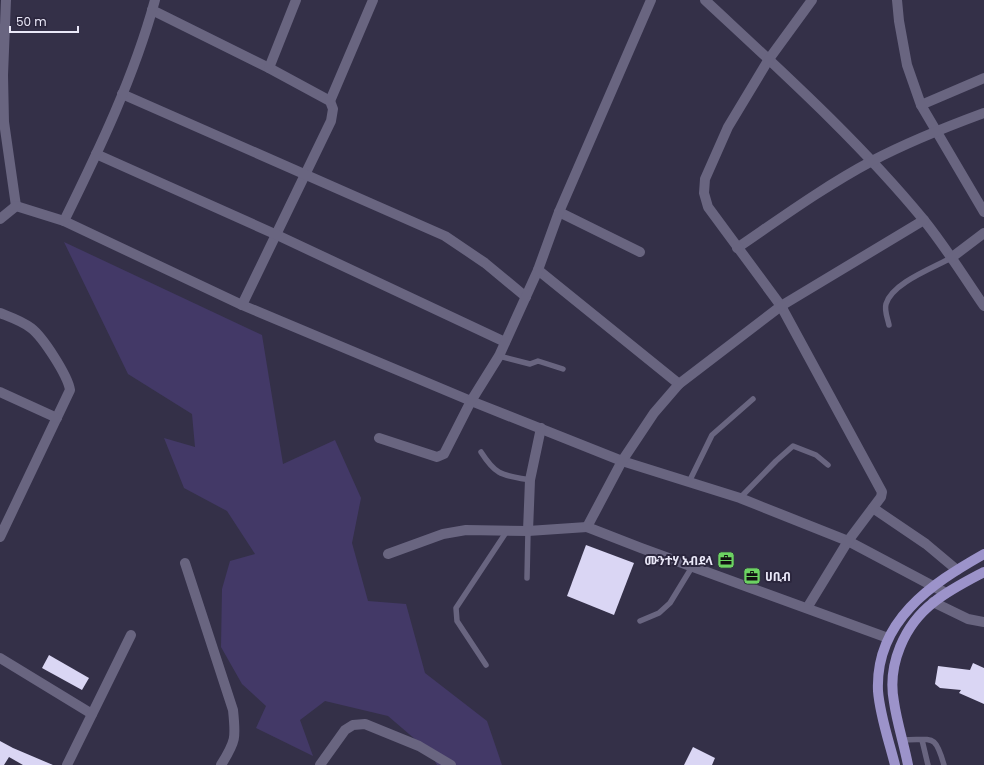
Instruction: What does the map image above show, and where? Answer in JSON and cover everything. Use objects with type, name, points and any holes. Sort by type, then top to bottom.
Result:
[{"type":"main road","points":[[895,765],[878,690],[881,660],[888,638],[913,603],[956,570],[984,554]]},
{"type":"main road","points":[[908,765],[893,690],[896,657],[910,628],[933,602],[984,572]]},
{"type":"street","points":[[0,1],[5,0],[3,75],[4,122],[16,206]]},
{"type":"street","points":[[269,68],[296,0]]},
{"type":"street","points":[[330,101],[373,0]]},
{"type":"street","points":[[379,438],[437,457],[444,454],[471,401],[499,356],[526,297],[538,270],[559,212],[651,0]]},
{"type":"street","points":[[705,0],[769,59],[872,162],[924,220],[984,306]]},
{"type":"street","points":[[807,608],[848,541],[881,497],[880,486],[781,306],[736,248],[708,207],[704,193],[705,179],[732,120],[769,59],[812,0]]},
{"type":"street","points":[[897,0],[899,22],[907,65],[921,105],[984,212]]},
{"type":"street","points":[[64,221],[96,154],[122,94],[153,5],[330,101],[333,109],[331,121],[306,175],[242,305]]},
{"type":"street","points":[[921,105],[984,78]]},
{"type":"street","points":[[122,94],[445,236],[485,263],[526,297]]},
{"type":"street","points":[[736,248],[800,206],[872,162],[937,131],[984,113]]},
{"type":"street","points":[[96,154],[277,235],[505,342]]},
{"type":"street","points":[[0,219],[16,206]]},
{"type":"street","points":[[16,206],[64,221],[242,305],[471,401],[622,462],[740,498],[848,541],[934,586],[946,594]]},
{"type":"street","points":[[559,212],[640,252]]},
{"type":"street","points":[[587,527],[622,462],[654,413],[678,384],[781,306],[924,220]]},
{"type":"street","points":[[951,258],[984,234]]},
{"type":"street","points":[[538,270],[678,384]]},
{"type":"street","points":[[0,313],[31,328],[39,336],[66,377],[70,390],[0,537]]},
{"type":"street","points":[[0,392],[57,418]]},
{"type":"street","points":[[528,531],[530,480],[541,428]]},
{"type":"street","points":[[873,508],[926,544],[956,570]]},
{"type":"street","points":[[388,554],[443,534],[466,530],[528,531],[587,527],[692,567],[888,638]]},
{"type":"street","points":[[186,563],[233,710],[236,736],[222,765]]},
{"type":"street","points":[[933,602],[968,618],[984,622]]},
{"type":"street","points":[[67,765],[131,635]]},
{"type":"street","points":[[0,658],[92,714]]},
{"type":"street","points":[[320,765],[345,730],[353,725],[365,724],[419,746],[451,765]]},
{"type":"lane","points":[[889,325],[886,304],[891,294],[899,286],[951,258]]},
{"type":"lane","points":[[499,356],[530,364],[538,361],[563,369]]},
{"type":"lane","points":[[689,482],[712,435],[753,399]]},
{"type":"lane","points":[[740,498],[793,446],[816,455],[828,465]]},
{"type":"lane","points":[[481,452],[491,468],[504,475],[530,480]]},
{"type":"lane","points":[[486,665],[457,621],[456,608],[507,531]]},
{"type":"lane","points":[[527,578],[528,531]]},
{"type":"lane","points":[[640,621],[659,613],[670,603],[692,567]]},
{"type":"lane","points":[[903,740],[935,742],[938,745],[944,765]]},
{"type":"lane","points":[[922,740],[928,765]]},
{"type":"shaded area","points":[[64,242],[262,335],[283,464],[335,440],[361,498],[352,543],[368,601],[406,604],[425,673],[487,721],[502,765],[437,765],[430,752],[388,716],[325,701],[300,720],[313,756],[256,728],[266,706],[242,684],[221,647],[222,589],[230,561],[255,554],[227,511],[184,488],[164,438],[195,447],[192,414],[128,374]]},
{"type":"building","points":[[586,545],[634,563],[614,615],[567,596]]},
{"type":"building","points":[[49,655],[89,678],[82,690],[42,668]]},
{"type":"building","points":[[973,663],[984,668],[984,704],[959,693],[961,690],[940,688],[935,684],[938,666],[970,670]]},
{"type":"building","points":[[0,741],[53,765],[23,765],[9,757],[4,765],[0,765]]},
{"type":"building","points":[[693,747],[715,758],[712,765],[684,765]]},
{"type":"place","name":"ሙንተሃ አብደላ","points":[[726,560]]},
{"type":"place","name":"ሀቢብ","points":[[752,576]]}]
